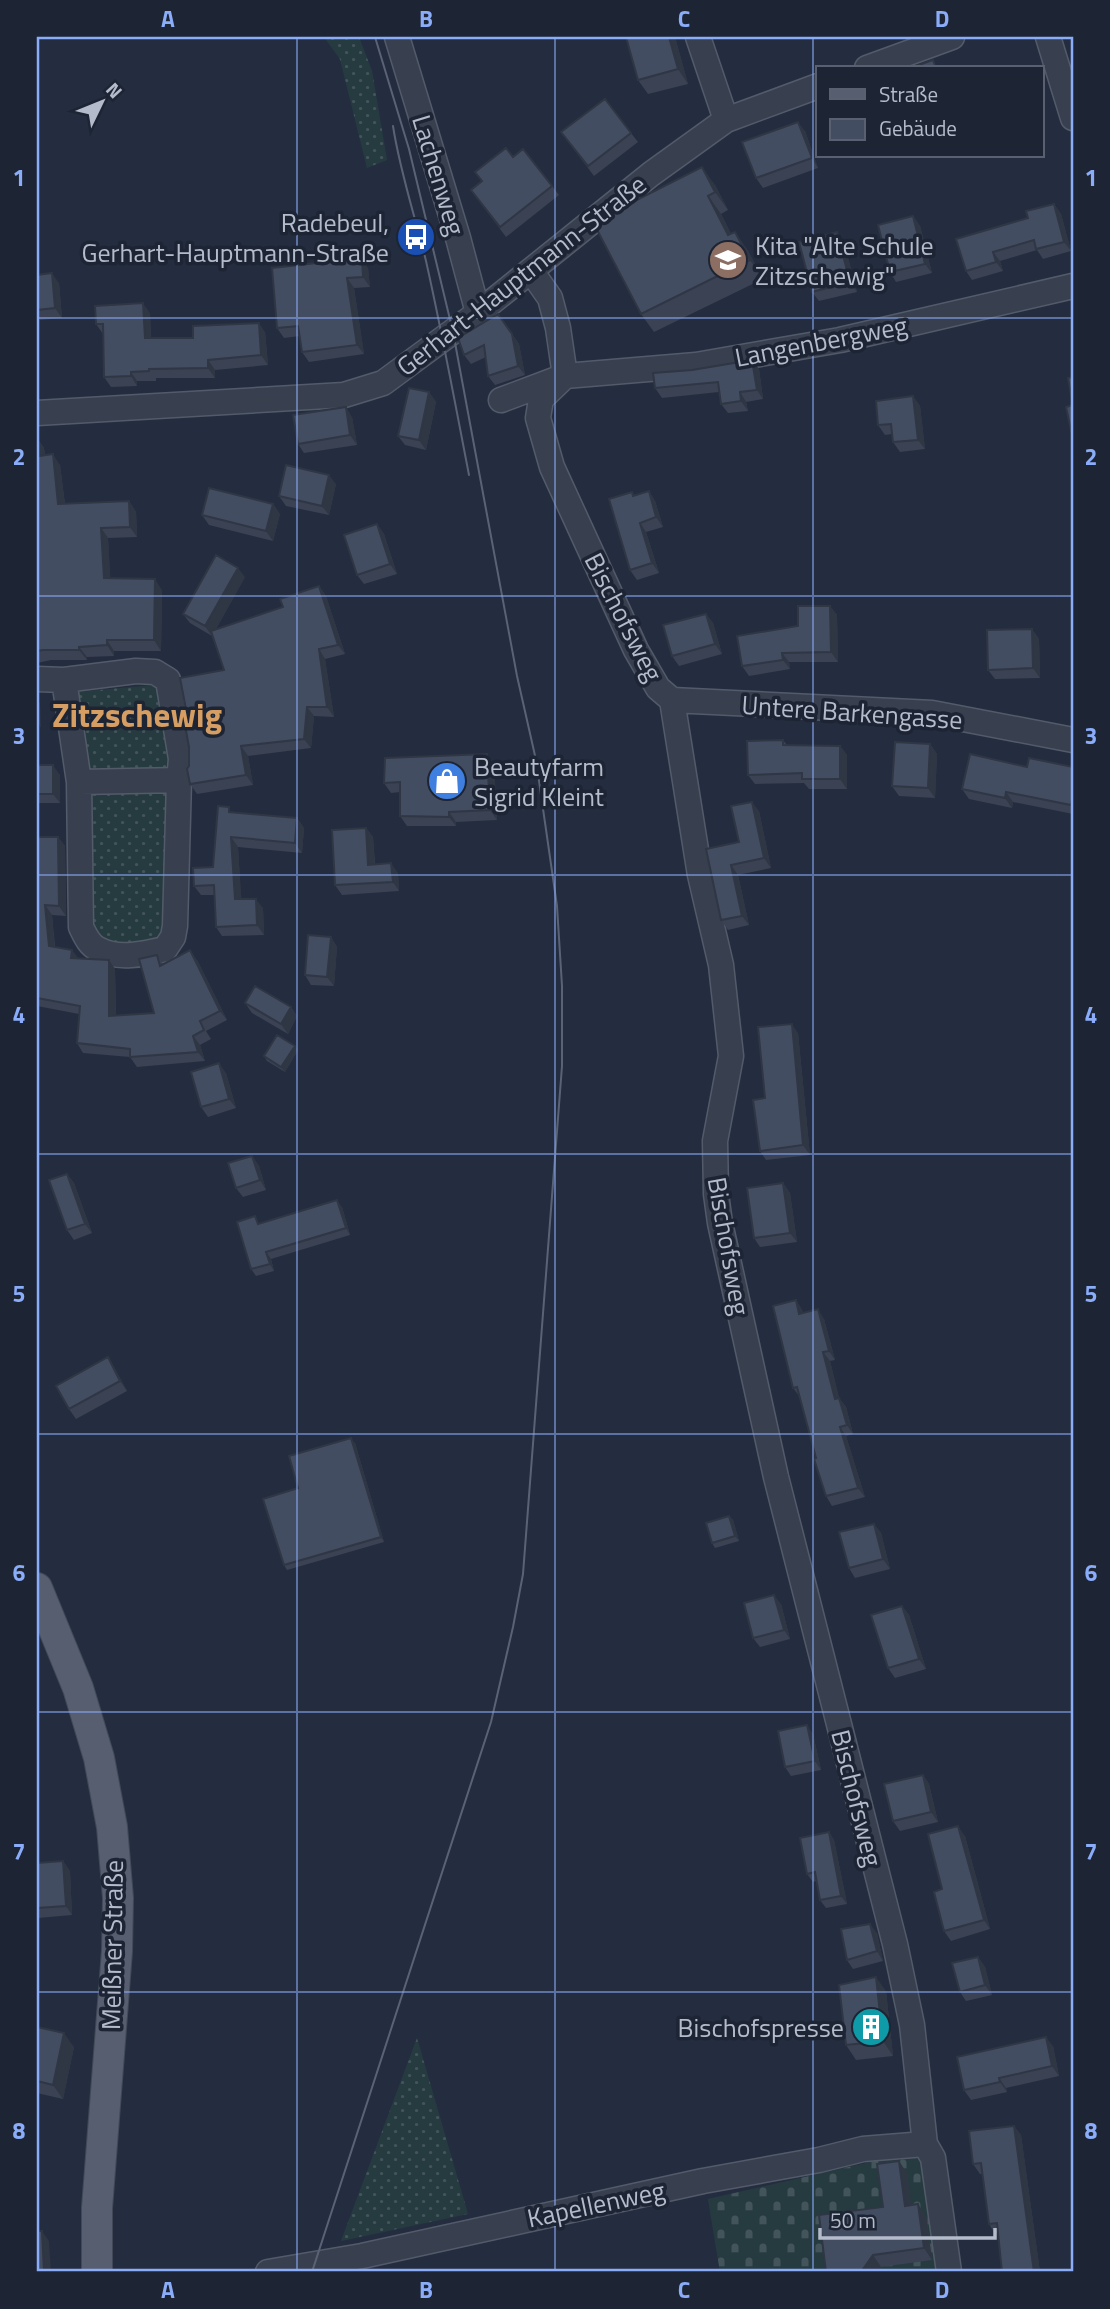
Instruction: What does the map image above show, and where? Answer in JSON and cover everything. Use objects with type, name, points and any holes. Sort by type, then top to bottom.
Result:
[{"type":"main road","name":"Meißner Straße","points":[[37,1588],[78,1688],[99,1759],[112,1827],[118,1898],[117,1951],[97,2208],[97,2272]]},
{"type":"street","name":"Lachenweg","points":[[397,37],[478,313]]},
{"type":"street","points":[[698,37],[726,120]]},
{"type":"street","points":[[872,66],[952,37]]},
{"type":"street","points":[[1048,37],[1073,118]]},
{"type":"street","name":"Gerhart-Hauptmann-Straße","points":[[37,412],[344,395],[383,383],[478,313],[651,174],[726,120],[816,87]]},
{"type":"street","points":[[501,400],[565,376],[558,328],[550,298],[531,271]]},
{"type":"street","name":"Langenbergweg","points":[[565,376],[696,365],[840,340],[1073,286]]},
{"type":"street","name":"Bischofsweg","points":[[565,376],[541,399],[538,418],[552,467],[636,650],[658,688],[672,700],[700,875],[721,965],[731,1055],[715,1141],[716,1194],[720,1223],[776,1477],[895,1944],[912,2025],[925,2144],[933,2158],[949,2272]]},
{"type":"street","points":[[37,679],[64,680],[136,671],[155,672],[168,680],[181,759],[176,913],[173,937],[165,949],[139,956],[109,953],[96,949],[87,940],[81,927],[79,782],[64,680]]},
{"type":"street","name":"Untere Barkengasse","points":[[672,700],[932,713],[1073,740]]},
{"type":"street","points":[[79,782],[179,780]]},
{"type":"street","name":"Kapellenweg","points":[[268,2272],[362,2256],[703,2181],[819,2160],[863,2149],[925,2144]]},
{"type":"green space","points":[[324,37],[359,37],[372,71],[387,160],[367,168],[340,59]]},
{"type":"green space","points":[[154,685],[162,692],[173,752],[166,767],[87,773],[76,692]]},
{"type":"green space","points":[[166,791],[165,935],[155,946],[103,943],[89,927],[86,799],[93,793]]},
{"type":"green space","points":[[417,2038],[468,2214],[341,2241]]},
{"type":"green space","points":[[911,2155],[923,2162],[936,2272],[720,2272],[708,2199]]},
{"type":"building","points":[[626,37],[669,37],[678,69],[638,80]]},
{"type":"building","points":[[933,60],[935,66],[916,66]]},
{"type":"building","points":[[605,99],[631,133],[588,166],[561,132]]},
{"type":"building","points":[[798,122],[812,158],[756,178],[742,142]]},
{"type":"building","points":[[506,148],[513,157],[523,149],[552,186],[500,227],[471,190],[482,181],[475,172]]},
{"type":"building","name":"Kita \"Alte Schule Zitzschewig\"","points":[[702,167],[715,192],[708,196],[728,235],[735,232],[750,260],[641,314],[593,222]]},
{"type":"building","points":[[1054,204],[1064,242],[1036,249],[1034,240],[993,252],[996,262],[966,271],[956,239],[1028,218],[1026,211]]},
{"type":"building","points":[[913,216],[925,264],[890,272],[878,225]]},
{"type":"building","points":[[837,232],[850,282],[812,292],[799,242]]},
{"type":"building","points":[[362,258],[363,277],[347,278],[357,345],[302,352],[298,326],[277,328],[272,268]]},
{"type":"building","points":[[52,273],[55,308],[37,310],[37,275]]},
{"type":"building","points":[[143,303],[145,338],[193,338],[193,326],[259,323],[261,355],[208,360],[208,368],[149,369],[131,372],[131,376],[104,377],[103,324],[96,324],[95,306]]},
{"type":"building","points":[[498,314],[512,334],[518,366],[488,376],[484,345],[464,355],[458,338]]},
{"type":"building","points":[[752,360],[757,390],[740,392],[741,401],[721,404],[718,382],[655,388],[653,373],[692,370]]},
{"type":"building","points":[[1073,377],[1073,405],[1068,378]]},
{"type":"building","points":[[409,388],[429,392],[419,440],[398,436]]},
{"type":"building","points":[[913,396],[918,440],[893,442],[891,424],[878,425],[876,401]]},
{"type":"building","points":[[1073,405],[1073,435],[1072,435],[1066,407]]},
{"type":"building","points":[[346,407],[350,435],[298,444],[293,415]]},
{"type":"building","points":[[37,439],[39,456],[53,454],[58,504],[129,501],[130,527],[101,528],[104,578],[155,579],[154,640],[107,640],[107,645],[79,647],[79,650],[37,651]]},
{"type":"building","points":[[286,465],[329,475],[322,506],[279,496]]},
{"type":"building","points":[[209,488],[273,504],[266,531],[202,515]]},
{"type":"building","points":[[649,491],[656,517],[640,523],[652,563],[630,570],[609,499],[632,492],[633,496]]},
{"type":"building","points":[[377,524],[390,564],[357,575],[344,535]]},
{"type":"building","points":[[216,555],[238,568],[205,626],[183,614]]},
{"type":"building","points":[[319,586],[338,645],[319,649],[327,707],[307,707],[304,739],[241,746],[246,775],[190,784],[187,769],[189,747],[185,725],[189,725],[180,678],[224,670],[211,631],[283,607],[280,599]]},
{"type":"building","points":[[798,606],[830,606],[831,652],[782,653],[783,660],[742,666],[737,636],[798,626]]},
{"type":"building","points":[[706,614],[715,644],[672,656],[663,625]]},
{"type":"building","points":[[1032,629],[1033,668],[988,670],[987,630]]},
{"type":"building","points":[[783,740],[783,745],[840,746],[840,779],[802,779],[802,773],[748,775],[747,741]]},
{"type":"building","points":[[895,742],[930,744],[928,788],[892,786]]},
{"type":"building","points":[[487,754],[490,810],[449,812],[449,817],[400,816],[400,782],[384,783],[385,758]]},
{"type":"building","points":[[970,754],[1027,767],[1029,758],[1073,767],[1071,805],[1006,792],[1005,798],[962,789]]},
{"type":"building","points":[[37,765],[53,765],[53,794],[37,794]]},
{"type":"building","points":[[752,802],[764,858],[731,865],[742,916],[721,920],[706,849],[739,842],[731,806]]},
{"type":"building","points":[[218,806],[229,807],[229,812],[297,818],[295,843],[231,837],[235,899],[256,899],[257,925],[216,927],[214,885],[194,886],[193,868],[213,867]]},
{"type":"building","points":[[366,828],[368,865],[391,863],[393,882],[335,885],[332,830]]},
{"type":"building","points":[[37,837],[58,837],[59,906],[45,905],[49,946],[72,950],[71,958],[109,960],[109,1016],[154,1013],[139,959],[157,955],[160,966],[190,950],[220,1011],[200,1021],[204,1030],[193,1036],[198,1052],[130,1057],[130,1049],[77,1043],[80,1006],[37,998]]},
{"type":"building","points":[[308,935],[331,937],[327,977],[305,975]]},
{"type":"building","points":[[255,986],[291,1007],[281,1024],[245,1003]]},
{"type":"building","points":[[792,1024],[803,1145],[760,1151],[753,1100],[765,1098],[758,1027]]},
{"type":"building","points":[[277,1035],[295,1046],[281,1067],[264,1056]]},
{"type":"building","points":[[219,1063],[229,1099],[201,1107],[191,1072]]},
{"type":"building","points":[[252,1156],[260,1180],[236,1188],[228,1163]]},
{"type":"building","points":[[67,1174],[85,1224],[67,1230],[49,1180]]},
{"type":"building","points":[[783,1183],[790,1233],[754,1238],[747,1188]]},
{"type":"building","points":[[337,1200],[346,1228],[266,1252],[270,1264],[251,1269],[237,1222],[255,1216],[258,1224]]},
{"type":"building","points":[[796,1300],[799,1314],[818,1309],[829,1351],[823,1352],[835,1399],[839,1398],[847,1425],[840,1427],[858,1488],[826,1496],[797,1387],[793,1388],[773,1306]]},
{"type":"building","points":[[108,1357],[120,1381],[69,1409],[56,1386]]},
{"type":"building","points":[[351,1438],[381,1537],[284,1565],[263,1499],[298,1488],[289,1456]]},
{"type":"building","points":[[729,1516],[735,1536],[712,1543],[706,1523]]},
{"type":"building","points":[[874,1524],[883,1559],[849,1568],[839,1532]]},
{"type":"building","points":[[774,1595],[784,1630],[753,1638],[744,1603]]},
{"type":"building","points":[[902,1606],[919,1659],[888,1668],[871,1615]]},
{"type":"building","points":[[807,1725],[815,1761],[785,1767],[778,1731]]},
{"type":"building","points":[[923,1775],[931,1812],[893,1821],[884,1784]]},
{"type":"building","points":[[958,1826],[984,1920],[944,1931],[934,1892],[942,1889],[928,1834]]},
{"type":"building","points":[[829,1832],[841,1896],[820,1900],[815,1872],[807,1874],[800,1838]]},
{"type":"building","points":[[63,1861],[66,1906],[37,1908],[37,1863]]},
{"type":"building","points":[[870,1924],[877,1951],[847,1960],[841,1929]]},
{"type":"building","points":[[978,1957],[985,1985],[960,1992],[952,1963]]},
{"type":"building","points":[[876,1977],[883,2041],[846,2045],[839,1985]]},
{"type":"building","points":[[37,2027],[64,2033],[53,2085],[37,2081]]},
{"type":"building","points":[[1046,2037],[1052,2066],[999,2078],[1000,2082],[964,2090],[957,2057]]},
{"type":"building","points":[[1014,2126],[1034,2272],[1002,2272],[997,2223],[989,2224],[981,2163],[973,2164],[969,2131]]},
{"type":"building","points":[[899,2161],[905,2206],[918,2204],[924,2248],[873,2255],[861,2272],[826,2272],[819,2215],[883,2207],[877,2164]]},
{"type":"building","points":[[37,2231],[42,2231],[44,2272],[37,2272]]},
{"type":"tram line","points":[[312,2272],[491,1722],[513,1627],[523,1574],[562,1066],[562,986],[557,906],[536,760],[517,676],[453,332],[409,149],[375,37]]},
{"type":"tram line","points":[[393,126],[432,288],[469,475]]},
{"type":"place","name":"Radebeul, Gerhart-Hauptmann-Straße","points":[[416,237]]},
{"type":"place","name":"Kita \"Alte Schule Zitzschewig\"","points":[[728,260]]},
{"type":"place","name":"Beautyfarm Sigrid Kleint","points":[[447,781]]},
{"type":"place","name":"Bischofspresse","points":[[871,2027]]},
{"type":"district","name":"Zitzschewig","points":[[137,715]]}]
